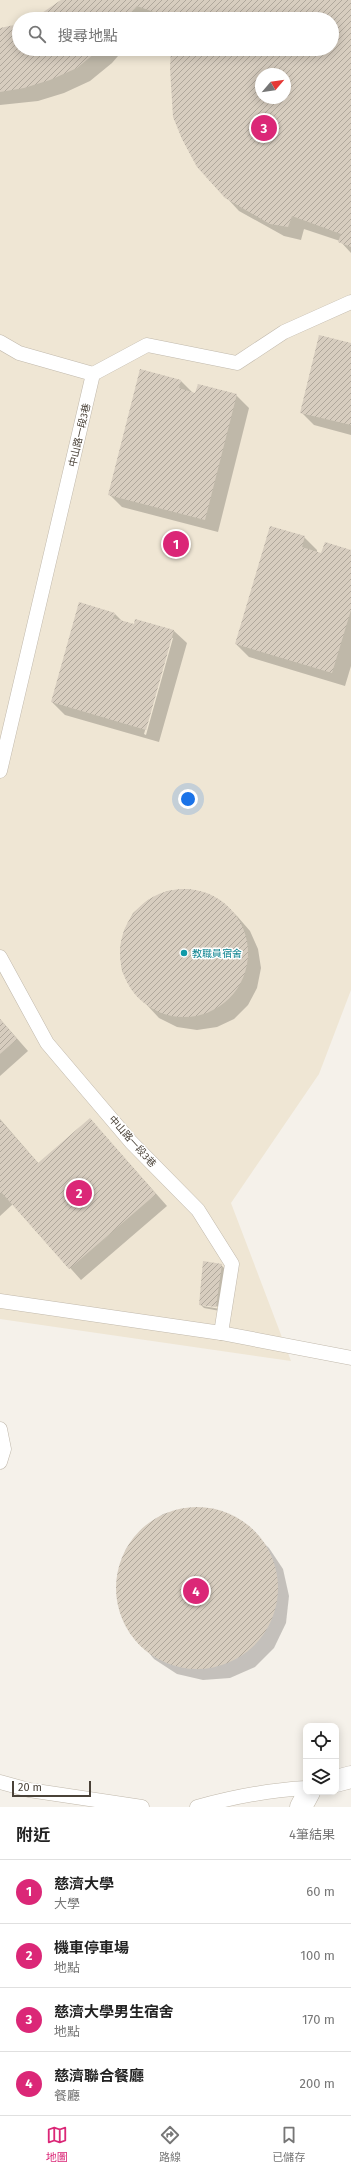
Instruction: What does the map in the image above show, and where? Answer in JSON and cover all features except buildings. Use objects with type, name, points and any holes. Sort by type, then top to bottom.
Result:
[{"type":"street","points":[[339,1780],[351,1777]]},
{"type":"street","points":[[300,1807],[307,1795]]},
{"type":"lane","points":[[0,342],[19,354],[93,374],[147,345],[238,363],[284,332],[351,302]]},
{"type":"lane","name":"中山路一段3巷","points":[[0,771],[93,374]]},
{"type":"lane","name":"中山路一段3巷","points":[[0,957],[47,1044],[131,1142],[198,1210],[232,1264],[220,1333]]},
{"type":"lane","points":[[0,1301],[220,1333],[351,1358]]},
{"type":"lane","points":[[0,1429],[4,1449],[0,1462]]},
{"type":"lane","points":[[0,1782],[29,1790],[142,1807]]},
{"type":"lane","points":[[197,1807],[228,1798],[284,1789],[303,1788]]},
{"type":"shaded area","points":[[0,0],[351,0],[351,990],[319,1074],[231,1203],[291,1361],[0,1319]]},
{"type":"place","name":"慈濟大學男生宿舍","points":[[264,128]]},
{"type":"place","name":"慈濟大學","points":[[176,544]]},
{"type":"place","name":"教職員宿舍","points":[[184,953]]},
{"type":"place","name":"機車停車場","points":[[79,1193]]},
{"type":"place","name":"慈濟聯合餐廳","points":[[196,1591]]}]
